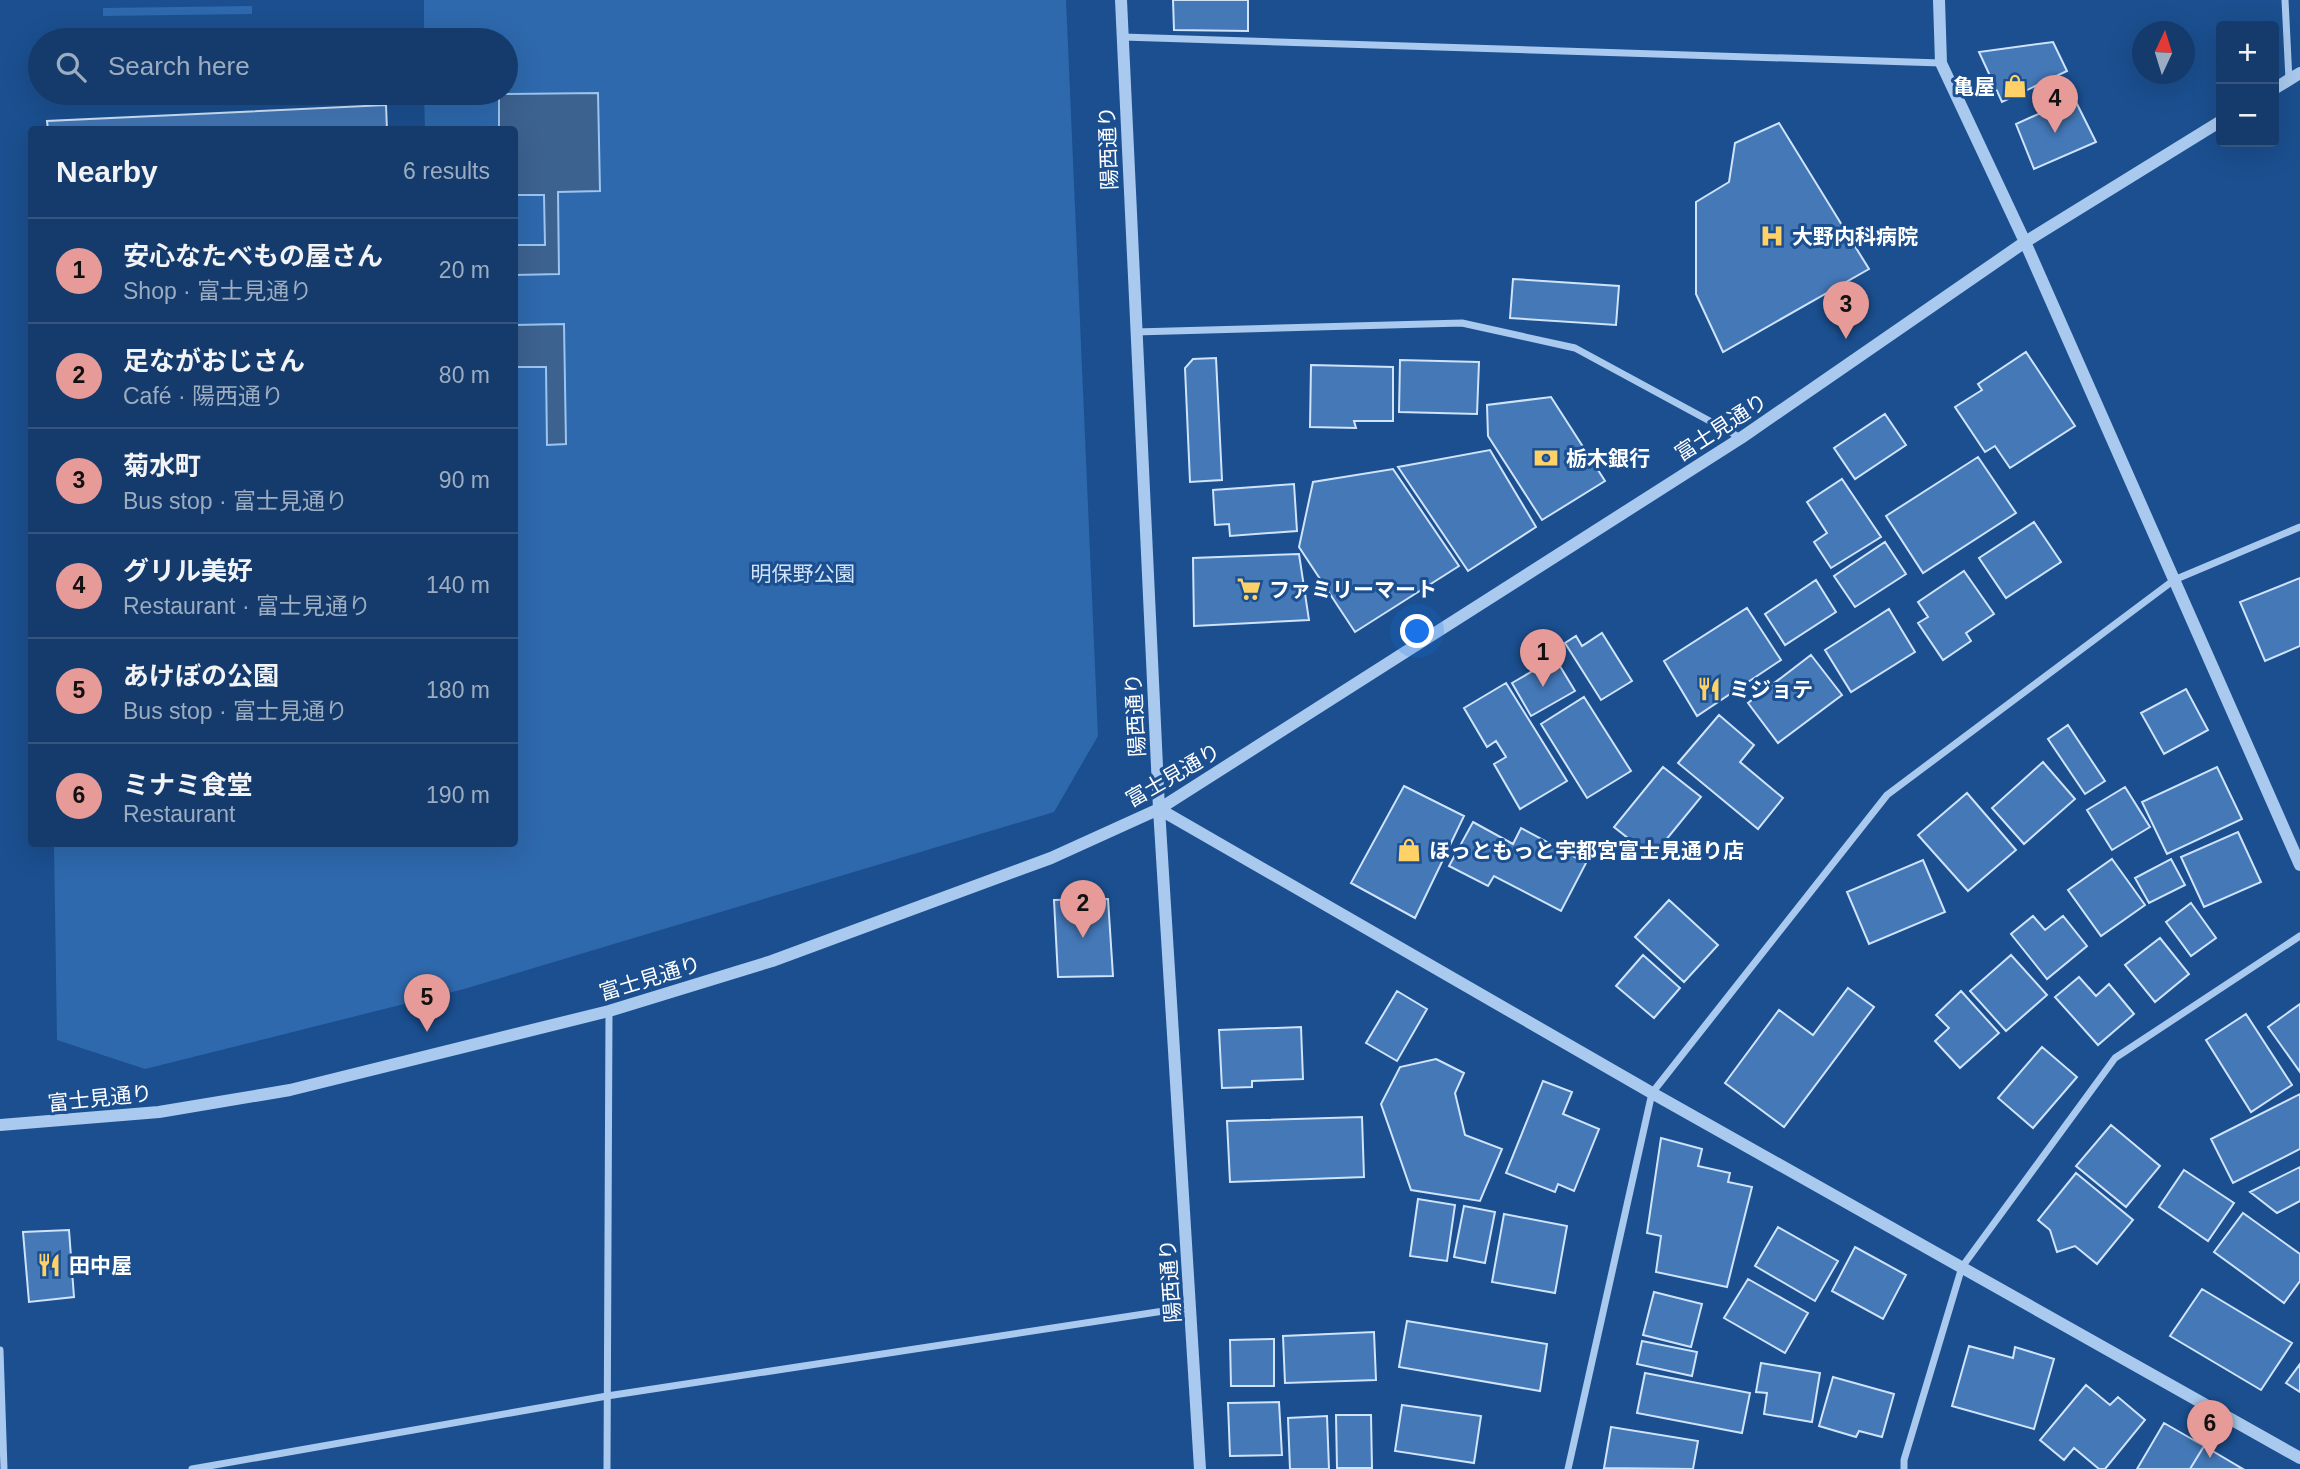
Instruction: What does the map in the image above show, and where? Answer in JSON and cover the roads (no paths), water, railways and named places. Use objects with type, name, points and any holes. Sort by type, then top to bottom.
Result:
[{"type":"street","name":"陽西通り","points":[[1121,0],[1158,809],[1200,1469]]},
{"type":"street","points":[[1939,0],[1941,63],[2025,242],[2300,865]]},
{"type":"street","points":[[2279,86],[2294,76],[2285,0]]},
{"type":"street","points":[[1123,37],[1941,63]]},
{"type":"street","name":"富士見通り","points":[[0,1125],[159,1112],[290,1090],[609,1011],[772,961],[1051,858],[1158,809],[1741,438],[2025,242],[2216,124]]},
{"type":"street","points":[[1135,332],[1462,323],[1575,348],[1741,438]]},
{"type":"street","points":[[1568,1469],[1652,1093],[1887,794],[2174,580],[2300,527]]},
{"type":"street","points":[[1158,809],[1652,1093],[2300,1458]]},
{"type":"street","points":[[1904,1469],[1903,1460],[1962,1267],[2115,1058],[2300,936]]},
{"type":"street","points":[[607,1469],[609,1011]]},
{"type":"street","points":[[192,1469],[607,1396],[1191,1307]]},
{"type":"street","points":[[0,1350],[4,1469]]},
{"type":"place","name":"亀屋","points":[[2015,86]]},
{"type":"place","name":"グリル美好","points":[[2055,133]]},
{"type":"place","name":"大野内科病院","points":[[1772,236]]},
{"type":"place","name":"菊水町","points":[[1846,339]]},
{"type":"place","name":"栃木銀行","points":[[1546,458]]},
{"type":"place","name":"ファミリーマート","points":[[1249,589]]},
{"type":"place","name":"安心なたべもの屋さん","points":[[1543,687]]},
{"type":"place","name":"ミジョテ","points":[[1709,689]]},
{"type":"place","name":"ほっともっと宇都宮富士見通り店","points":[[1409,850]]},
{"type":"place","name":"足ながおじさん","points":[[1083,938]]},
{"type":"place","name":"あけぼの公園","points":[[427,1032]]},
{"type":"place","name":"田中屋","points":[[49,1265]]},
{"type":"place","name":"ミナミ食堂","points":[[2210,1458]]},
{"type":"park label","name":"明保野公園","points":[[803,573]]}]
